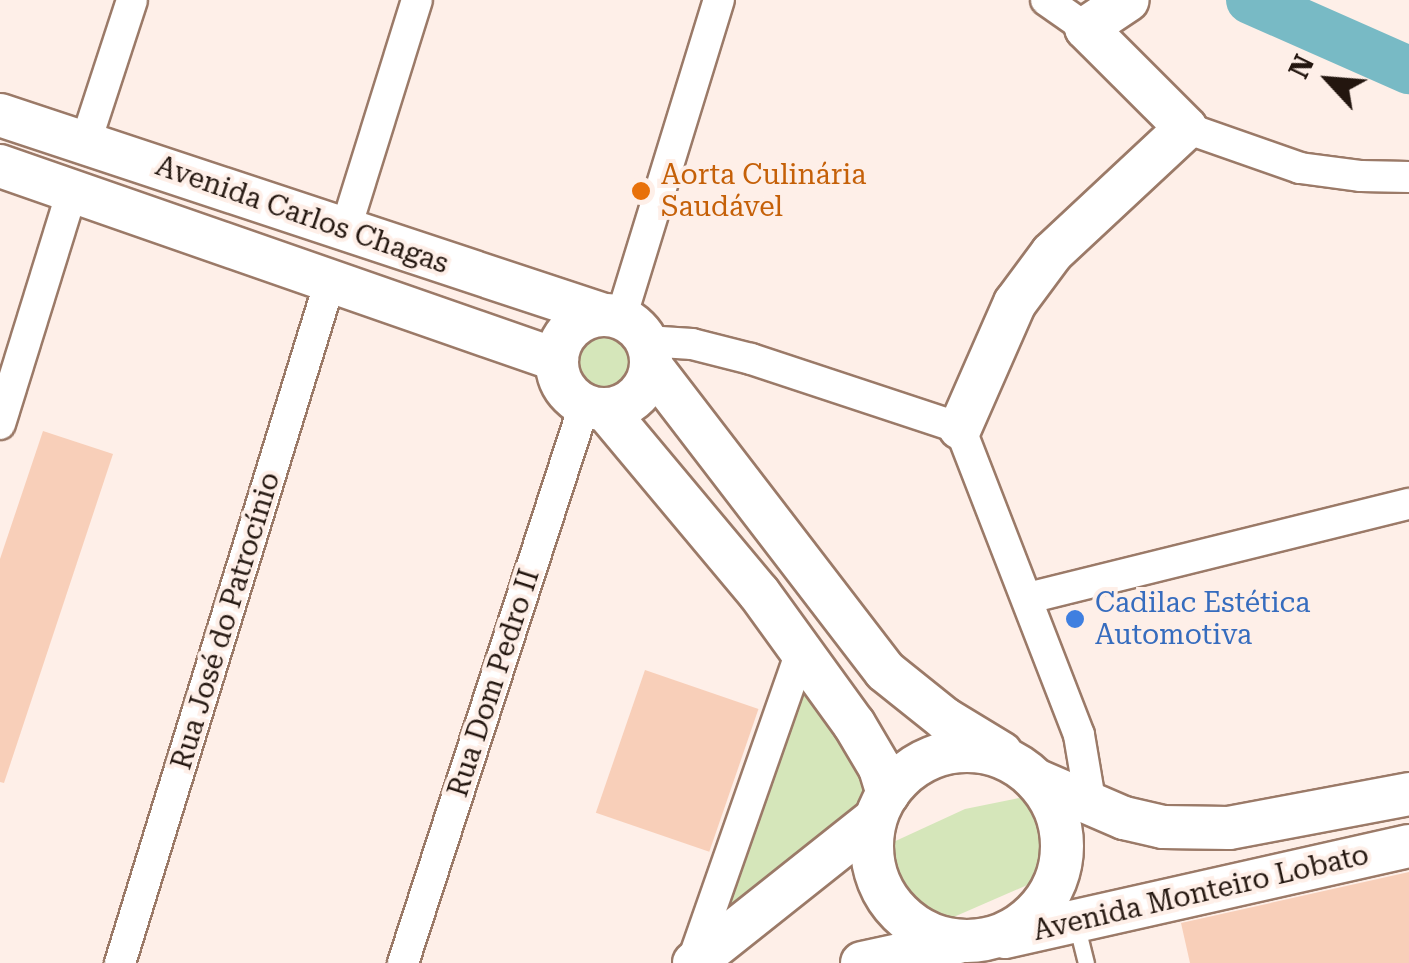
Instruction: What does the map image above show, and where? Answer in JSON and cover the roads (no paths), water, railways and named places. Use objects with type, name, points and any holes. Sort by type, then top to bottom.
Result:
[{"type":"main road","points":[[960,428],[1015,303],[1052,252],[1186,128],[1086,28],[1126,2]]},
{"type":"main road","name":"Avenida Carlos Chagas","points":[[0,115],[346,231],[631,335]]},
{"type":"main road","name":"Avenida Carlos Chagas","points":[[0,166],[332,278],[557,360]]},
{"type":"main road","points":[[577,324],[631,335],[885,672],[945,719],[1026,771],[1058,822],[1060,868],[1048,896],[1014,929],[986,943],[944,939],[920,930],[900,914],[874,870],[882,806],[880,768],[854,724],[759,592],[595,406],[565,389],[557,360],[560,346],[577,324]]},
{"type":"main road","points":[[595,406],[618,407],[641,392],[631,335]]},
{"type":"main road","points":[[693,963],[882,806],[896,782],[931,756],[973,750],[1026,771]]},
{"type":"main road","name":"Avenida Monteiro Lobato","points":[[1026,771],[1124,818],[1163,827],[1229,828],[1409,794]]},
{"type":"main road","name":"Avenida Monteiro Lobato","points":[[862,963],[986,943],[1081,943],[1409,846]]},
{"type":"street","points":[[86,141],[132,0]]},
{"type":"street","points":[[346,231],[418,0]]},
{"type":"street","points":[[719,0],[631,335],[692,344],[751,359],[960,428],[1079,735],[1090,800]]},
{"type":"street","points":[[1046,0],[1086,28]]},
{"type":"street","points":[[1186,128],[1300,168],[1360,176],[1409,177]]},
{"type":"street","points":[[0,424],[72,188]]},
{"type":"street","name":"Rua José do Patrocínio","points":[[120,963],[332,278]]},
{"type":"street","name":"Rua Dom Pedro II","points":[[403,963],[595,406]]},
{"type":"street","points":[[1028,598],[1409,504]]},
{"type":"street","points":[[693,963],[800,654]]},
{"type":"waterway","points":[[1250,0],[1409,70]]},
{"type":"place","name":"Aorta Culinária Saudável","points":[[641,191]]},
{"type":"place","name":"Cadilac Estética Automotiva","points":[[1075,619]]}]
